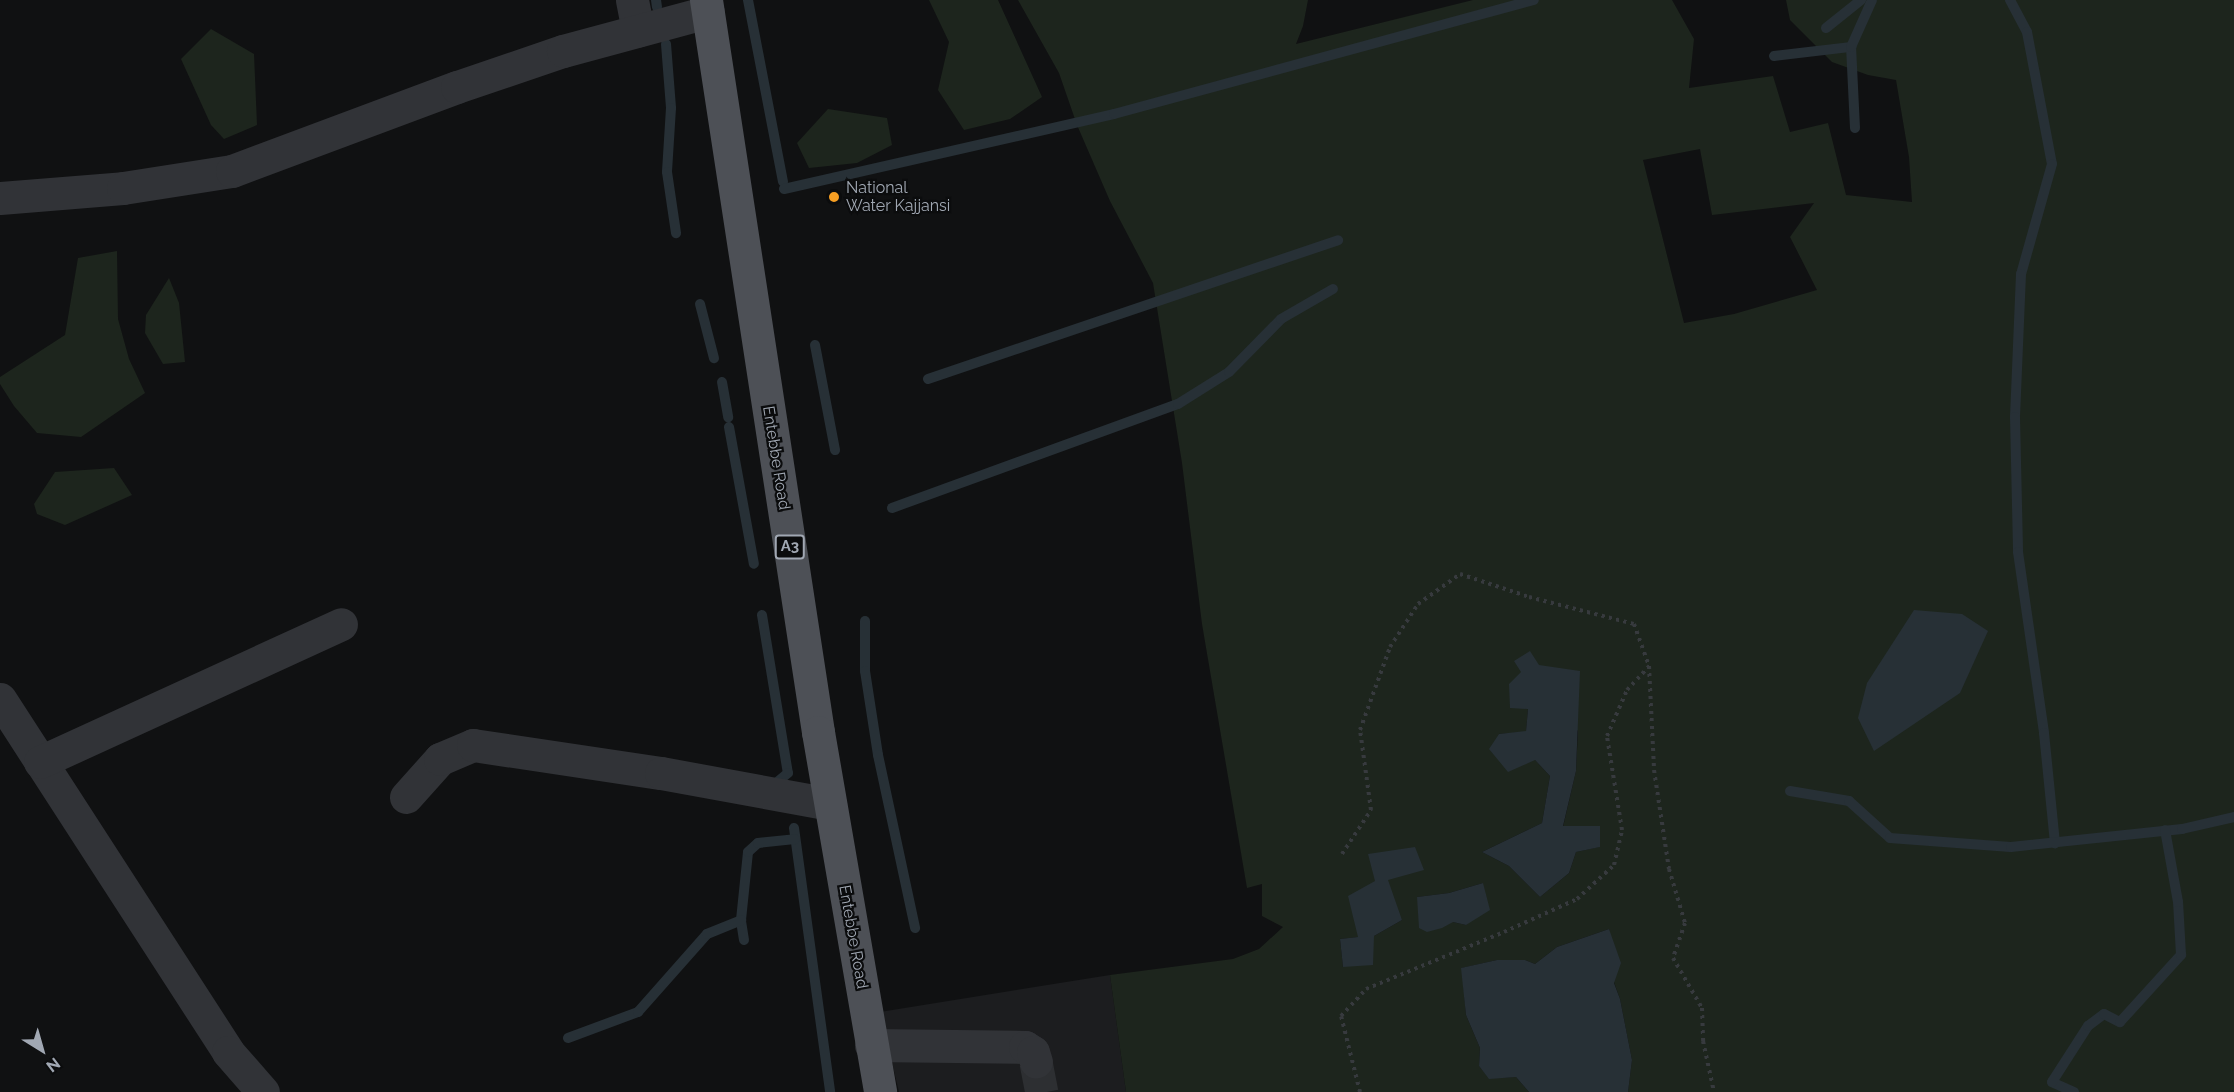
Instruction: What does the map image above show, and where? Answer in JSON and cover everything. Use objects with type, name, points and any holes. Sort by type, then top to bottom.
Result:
[{"type":"main road","name":"Entebbe Road","points":[[707,6],[830,804],[880,1092]]},
{"type":"street","points":[[0,198],[123,188],[232,171],[457,87],[563,51],[635,15],[707,6]]},
{"type":"street","points":[[39,762],[341,624]]},
{"type":"street","points":[[0,699],[228,1052],[263,1092]]},
{"type":"street","points":[[406,797],[440,759],[473,745],[661,773],[830,804]]},
{"type":"street","points":[[871,1045],[1025,1047],[1033,1052],[1036,1062]]},
{"type":"path","points":[[1342,854],[1371,810],[1360,730],[1390,647],[1418,604],[1460,574],[1529,597],[1634,624],[1649,666],[1654,770],[1669,869],[1685,923],[1673,958],[1702,1008],[1703,1041],[1714,1092]]},
{"type":"path","points":[[1360,1092],[1341,1016],[1366,989],[1504,932],[1577,898],[1614,865],[1622,830],[1607,736],[1627,690],[1649,666]]},
{"type":"shaded area","points":[[929,0],[998,0],[1042,97],[1010,119],[964,130],[938,90],[949,42]]},
{"type":"shaded area","points":[[1018,0],[1308,0],[1303,26],[1296,44],[1473,0],[1672,0],[1694,39],[1689,88],[1773,76],[1790,132],[1828,123],[1846,195],[1912,202],[1909,157],[1896,80],[1868,75],[1832,62],[1790,20],[1786,0],[2234,0],[2234,1092],[1628,1092],[1632,1060],[1620,999],[1614,982],[1609,929],[1557,947],[1535,964],[1525,960],[1497,960],[1462,968],[1466,1015],[1480,1048],[1479,1066],[1489,1078],[1516,1077],[1529,1092],[1126,1092],[1110,975],[1233,959],[1259,949],[1283,927],[1262,916],[1262,884],[1247,888],[1202,624],[1182,463],[1153,283],[1110,201],[1077,125],[1059,73]],"holes":[[[1700,149],[1712,215],[1814,203],[1790,237],[1817,290],[1734,314],[1684,323],[1643,160]],[[1521,671],[1578,731],[1576,771],[1563,827],[1599,847],[1576,852],[1569,873],[1540,897],[1509,866],[1482,852],[1542,823],[1550,776],[1535,760],[1499,734],[1526,732],[1528,709]],[[1375,881],[1402,920],[1374,936],[1343,967],[1340,939],[1359,937]],[[1483,883],[1466,925],[1453,922],[1417,897],[1449,893]]]},
{"type":"shaded area","points":[[211,29],[254,54],[257,125],[224,139],[211,125],[181,59]]},
{"type":"shaded area","points":[[828,109],[887,118],[892,145],[857,163],[809,168],[797,143]]},
{"type":"shaded area","points":[[117,251],[118,319],[129,359],[145,393],[81,437],[37,433],[14,406],[0,384],[0,377],[65,335],[78,258]]},
{"type":"shaded area","points":[[169,278],[179,303],[185,362],[163,364],[145,333],[146,315]]},
{"type":"shaded area","points":[[114,468],[132,495],[65,525],[37,514],[34,504],[55,472]]},
{"type":"shaded area","points":[[1914,610],[1962,614],[1988,631],[1960,693],[1874,751],[1858,718],[1867,683]]},
{"type":"shaded area","points":[[1530,651],[1539,665],[1580,671],[1576,771],[1563,826],[1600,826],[1600,847],[1576,852],[1569,873],[1540,897],[1509,866],[1482,852],[1542,823],[1550,776],[1535,760],[1508,772],[1489,749],[1499,734],[1526,731],[1528,709],[1510,708],[1509,684],[1521,672],[1514,661]]},
{"type":"shaded area","points":[[1415,847],[1424,870],[1388,880],[1402,920],[1374,936],[1373,965],[1343,967],[1340,939],[1358,937],[1348,896],[1375,881],[1368,854]]},
{"type":"shaded area","points":[[1483,883],[1490,910],[1466,925],[1453,922],[1427,932],[1419,928],[1417,897],[1449,893]]},
{"type":"shaded area","points":[[1609,929],[1621,963],[1614,983],[1620,999],[1632,1060],[1628,1092],[1529,1092],[1516,1077],[1489,1079],[1479,1066],[1480,1048],[1466,1015],[1461,968],[1497,960],[1525,960],[1535,964],[1557,947]]},
{"type":"shaded area","points":[[1110,975],[1126,1092],[899,1092],[880,1012]]},
{"type":"waterway","points":[[656,0],[657,7]]},
{"type":"waterway","points":[[748,0],[783,182]]},
{"type":"waterway","points":[[784,189],[1114,114],[1534,0]]},
{"type":"waterway","points":[[1826,28],[1861,0]]},
{"type":"waterway","points":[[1855,128],[1851,47],[1872,0]]},
{"type":"waterway","points":[[2010,0],[2027,32],[2052,164],[2021,274],[2015,417],[2018,552],[2044,733],[2055,843]]},
{"type":"waterway","points":[[666,44],[671,108],[667,172],[676,233]]},
{"type":"waterway","points":[[1774,56],[1851,47]]},
{"type":"waterway","points":[[928,379],[1338,240]]},
{"type":"waterway","points":[[892,508],[1178,404],[1229,372],[1281,319],[1333,289]]},
{"type":"waterway","points":[[700,304],[714,358]]},
{"type":"waterway","points":[[815,345],[835,450]]},
{"type":"waterway","points":[[722,382],[728,417]]},
{"type":"waterway","points":[[729,427],[754,564]]},
{"type":"waterway","points":[[762,615],[788,773],[776,783],[771,783]]},
{"type":"waterway","points":[[865,621],[865,671],[878,755],[915,928]]},
{"type":"waterway","points":[[1790,791],[1849,801],[1890,838],[2011,847],[2182,829],[2234,817]]},
{"type":"waterway","points":[[794,828],[830,1092]]},
{"type":"waterway","points":[[2074,1092],[2052,1082],[2088,1026],[2104,1014],[2120,1022],[2181,955],[2178,902],[2165,830]]},
{"type":"waterway","points":[[744,940],[741,920],[748,852],[758,843],[795,839]]},
{"type":"waterway","points":[[568,1038],[638,1012],[707,934],[741,920]]},
{"type":"tunnel","points":[[1036,1062],[1042,1092]]},
{"type":"place","name":"National Water Kajjansi","points":[[834,197]]}]
